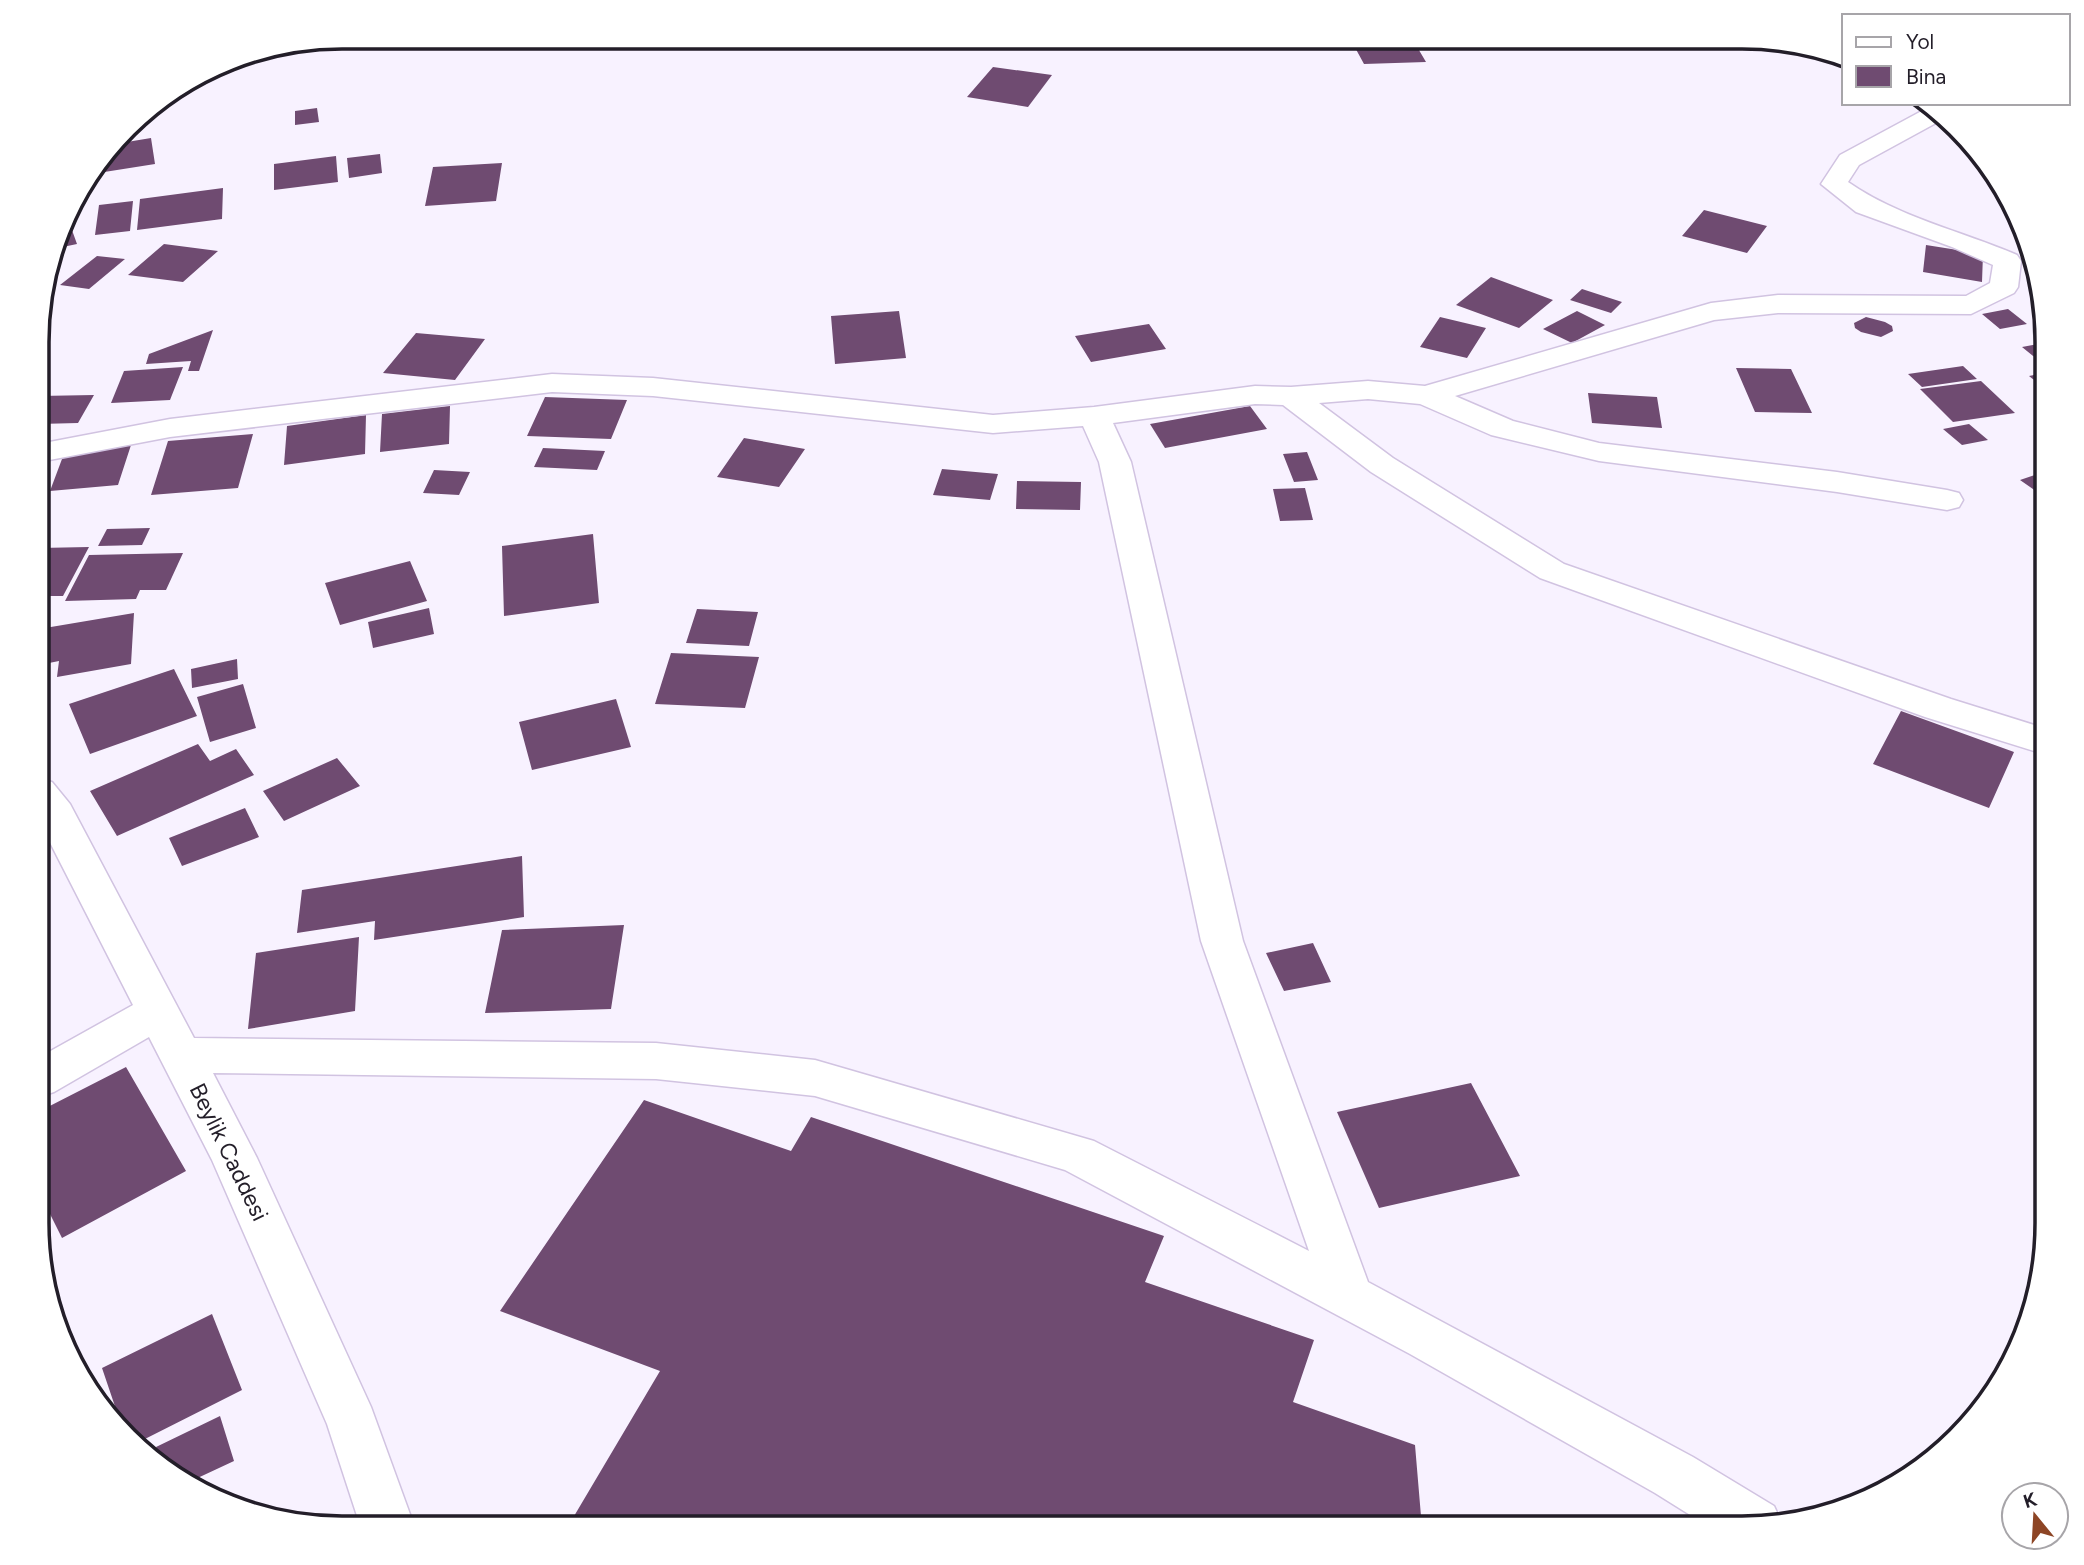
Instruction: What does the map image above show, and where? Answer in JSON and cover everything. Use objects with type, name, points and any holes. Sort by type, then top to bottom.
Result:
[{"type":"street","points":[[1426,395],[1711,312],[1778,304],[1971,305],[2004,287],[2007,261],[1962,241],[1865,206],[1834,184],[1849,160],[1929,117]]},
{"type":"street","points":[[49,451],[170,428],[552,383],[653,387],[993,424],[1094,416],[1255,395],[1291,396],[1368,390],[1426,395],[1502,428],[1599,452],[1837,482],[1947,500]]},
{"type":"street","points":[[1291,396],[1382,466],[1552,571],[1938,708],[2035,738]]},
{"type":"street","points":[[1094,416],[1115,462],[1222,941],[1349,1297]]},
{"type":"street","name":"Beylik Caddesi","points":[[49,805],[56,814],[234,1158],[353,1424],[384,1516]]},
{"type":"street","points":[[49,1073],[159,1012]]},
{"type":"street","points":[[182,1055],[656,1061],[815,1078],[1078,1155],[1427,1338],[1674,1475],[1740,1516]]},
{"type":"building","points":[[1356,49],[1418,49],[1426,62],[1364,64]]},
{"type":"building","points":[[993,67],[1052,75],[1028,107],[967,97]]},
{"type":"building","points":[[317,108],[319,122],[295,125],[295,111]]},
{"type":"building","points":[[151,138],[155,164],[103,172],[122,149],[129,142]]},
{"type":"building","points":[[380,154],[382,173],[349,178],[347,158]]},
{"type":"building","points":[[336,156],[338,182],[274,190],[274,164]]},
{"type":"building","points":[[502,163],[496,201],[425,206],[433,167]]},
{"type":"building","points":[[223,188],[222,219],[137,230],[140,199]]},
{"type":"building","points":[[133,201],[130,231],[95,235],[99,205]]},
{"type":"building","points":[[1704,210],[1767,226],[1747,253],[1682,236]]},
{"type":"building","points":[[72,229],[77,244],[66,246]]},
{"type":"building","points":[[164,244],[218,251],[183,282],[128,275]]},
{"type":"building","points":[[1926,245],[1983,254],[1982,282],[1923,272]]},
{"type":"building","points":[[97,256],[125,259],[89,289],[60,285]]},
{"type":"building","points":[[1491,277],[1553,300],[1519,328],[1456,305]]},
{"type":"building","points":[[1582,289],[1622,302],[1611,313],[1570,300]]},
{"type":"building","points":[[2008,309],[2027,324],[2000,329],[1982,314]]},
{"type":"building","points":[[899,311],[906,358],[835,364],[831,316]]},
{"type":"building","points":[[1577,311],[1605,325],[1572,343],[1543,329]]},
{"type":"building","points":[[1440,317],[1486,328],[1467,358],[1420,347]]},
{"type":"building","points":[[1866,317],[1885,322],[1892,326],[1893,331],[1881,337],[1861,332],[1855,328],[1854,323]]},
{"type":"building","points":[[1149,324],[1166,349],[1091,362],[1075,336]]},
{"type":"building","points":[[213,330],[199,371],[188,371],[191,361],[146,364],[149,354]]},
{"type":"building","points":[[416,333],[485,339],[455,380],[383,373]]},
{"type":"building","points":[[2035,345],[2035,358],[2022,347]]},
{"type":"building","points":[[1963,366],[1977,379],[1922,387],[1908,374]]},
{"type":"building","points":[[183,367],[170,400],[111,403],[124,371]]},
{"type":"building","points":[[1736,368],[1791,369],[1812,413],[1755,412]]},
{"type":"building","points":[[1981,381],[2015,413],[1953,422],[1920,389]]},
{"type":"building","points":[[1588,393],[1657,397],[1662,428],[1592,423]]},
{"type":"building","points":[[94,395],[78,423],[49,424],[49,396]]},
{"type":"building","points":[[545,397],[627,400],[611,439],[527,436]]},
{"type":"building","points":[[450,406],[449,444],[380,452],[382,414]]},
{"type":"building","points":[[1250,406],[1267,429],[1165,448],[1150,424]]},
{"type":"building","points":[[366,415],[365,454],[284,465],[287,426]]},
{"type":"building","points":[[1969,424],[1988,440],[1962,445],[1943,429]]},
{"type":"building","points":[[253,434],[238,488],[151,495],[168,441]]},
{"type":"building","points":[[744,438],[805,449],[779,487],[717,477]]},
{"type":"building","points":[[131,445],[118,485],[50,491],[65,451]]},
{"type":"building","points":[[543,448],[605,451],[597,470],[534,467]]},
{"type":"building","points":[[1307,452],[1318,480],[1294,482],[1283,454]]},
{"type":"building","points":[[942,469],[998,474],[990,500],[933,495]]},
{"type":"building","points":[[434,470],[470,472],[459,495],[423,493]]},
{"type":"building","points":[[2035,475],[2035,491],[2020,480]]},
{"type":"building","points":[[1017,481],[1081,482],[1080,510],[1016,509]]},
{"type":"building","points":[[1305,488],[1313,520],[1280,521],[1273,489]]},
{"type":"building","points":[[150,528],[142,545],[98,546],[107,529]]},
{"type":"building","points":[[593,534],[599,603],[504,616],[502,546]]},
{"type":"building","points":[[89,547],[63,596],[49,596],[49,548]]},
{"type":"building","points":[[183,553],[166,590],[140,590],[136,599],[65,601],[89,555]]},
{"type":"building","points":[[410,561],[427,601],[340,625],[325,583]]},
{"type":"building","points":[[429,608],[434,634],[373,648],[368,622]]},
{"type":"building","points":[[697,609],[758,612],[749,646],[686,643]]},
{"type":"building","points":[[134,613],[131,664],[57,677],[59,661],[49,663],[49,627]]},
{"type":"building","points":[[671,653],[759,657],[745,708],[655,704]]},
{"type":"building","points":[[237,659],[238,679],[192,688],[191,669]]},
{"type":"building","points":[[174,669],[197,716],[90,754],[69,704]]},
{"type":"building","points":[[243,684],[256,728],[210,742],[197,697]]},
{"type":"building","points":[[616,699],[631,747],[532,770],[519,722]]},
{"type":"building","points":[[1901,711],[2014,752],[1989,808],[1873,764]]},
{"type":"building","points":[[198,744],[210,761],[236,749],[254,775],[117,836],[90,791]]},
{"type":"building","points":[[337,758],[360,786],[284,821],[263,791]]},
{"type":"building","points":[[245,808],[259,837],[182,866],[169,838]]},
{"type":"building","points":[[522,856],[524,917],[374,940],[375,921],[297,933],[302,890]]},
{"type":"building","points":[[624,925],[611,1009],[485,1013],[502,930]]},
{"type":"building","points":[[359,937],[355,1011],[248,1029],[256,953]]},
{"type":"building","points":[[1313,943],[1331,982],[1284,991],[1266,953]]},
{"type":"building","points":[[126,1067],[186,1171],[62,1238],[49,1212],[49,1106]]},
{"type":"building","points":[[1471,1083],[1520,1176],[1379,1208],[1337,1112]]},
{"type":"building","points":[[644,1100],[791,1151],[811,1117],[1164,1236],[1145,1282],[1314,1340],[1293,1402],[1415,1445],[1421,1516],[574,1516],[660,1371],[500,1311]]},
{"type":"building","points":[[212,1314],[242,1390],[145,1439],[116,1408],[102,1368]]},
{"type":"building","points":[[220,1416],[234,1461],[198,1478],[179,1467],[156,1447]]}]
